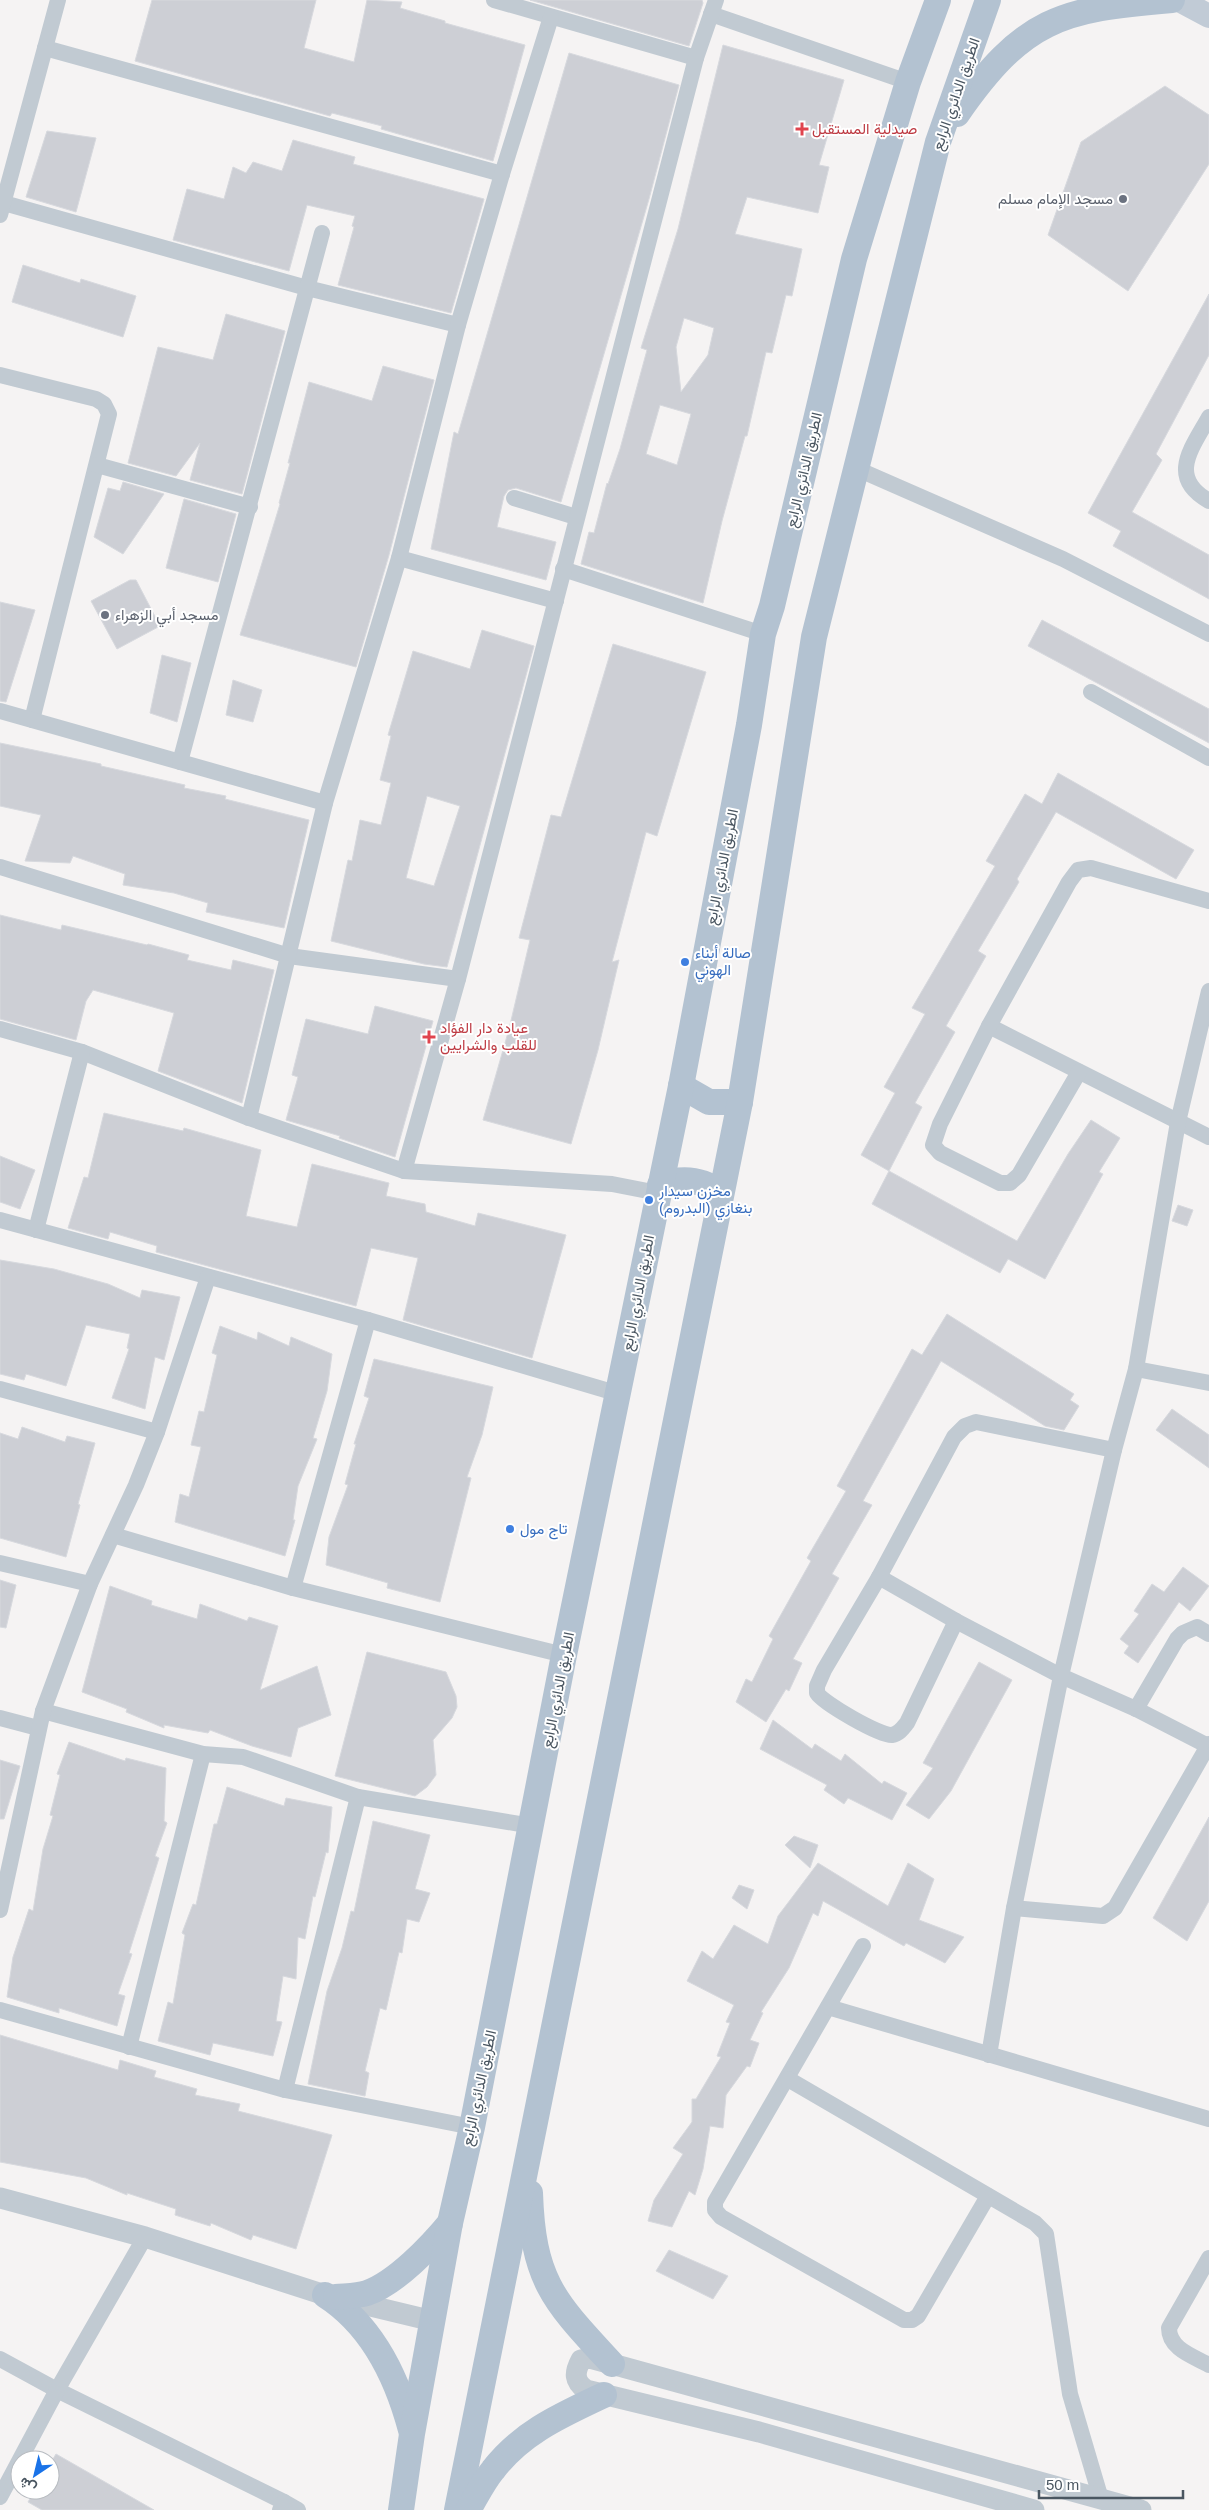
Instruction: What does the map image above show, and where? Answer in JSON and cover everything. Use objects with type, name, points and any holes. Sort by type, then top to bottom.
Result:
[{"type":"main road","name":"الطريق الدائري الرابع","points":[[401,2510],[412,2434],[450,2223],[472,2127],[564,1656],[681,1086],[749,724],[763,634],[772,606],[854,259],[908,82],[938,0]]},
{"type":"main road","name":"الطريق الدائري الرابع","points":[[457,2510],[740,1102],[814,637],[938,142],[988,0]]},
{"type":"main road","points":[[938,142],[993,66],[1030,33],[1074,13],[1122,4],[1172,0]]},
{"type":"main road","points":[[1180,0],[1209,16]]},
{"type":"main road","points":[[681,1086],[709,1102],[740,1102]]},
{"type":"main road","points":[[659,1189],[681,1180],[692,1180],[708,1185],[721,1193]]},
{"type":"main road","points":[[529,2146],[531,2225],[541,2269],[548,2288],[561,2307],[612,2364]]},
{"type":"main road","points":[[330,2296],[366,2293],[385,2283],[435,2240],[450,2223]]},
{"type":"main road","points":[[330,2296],[348,2312],[379,2351],[393,2377],[404,2405],[412,2434]]},
{"type":"main road","points":[[468,2510],[491,2472],[520,2441],[555,2418],[604,2395]]},
{"type":"street","points":[[58,0],[1,207],[307,288],[458,325]]},
{"type":"street","points":[[494,0],[696,58]]},
{"type":"street","points":[[404,1171],[458,979],[556,601],[576,516],[696,58],[713,7],[908,82]]},
{"type":"street","points":[[249,1118],[325,803],[400,558],[458,325],[502,174],[551,17]]},
{"type":"street","points":[[45,48],[502,174]]},
{"type":"street","points":[[180,762],[250,507],[322,232]]},
{"type":"street","points":[[0,375],[96,399],[104,404],[109,414],[32,720]]},
{"type":"street","points":[[1209,417],[1186,460],[1185,467],[1187,479],[1195,492],[1209,500]]},
{"type":"street","points":[[96,465],[250,507]]},
{"type":"street","points":[[855,468],[1063,559],[1209,634]]},
{"type":"street","points":[[514,498],[576,516]]},
{"type":"street","points":[[400,558],[556,601]]},
{"type":"street","points":[[563,569],[763,634]]},
{"type":"street","points":[[1091,692],[1209,758]]},
{"type":"street","points":[[0,710],[325,803]]},
{"type":"street","points":[[0,867],[289,956],[458,979]]},
{"type":"street","points":[[1079,1072],[1019,1175],[1010,1183],[1000,1183],[940,1153],[933,1145],[936,1132],[989,1026],[1069,882],[1078,870],[1091,868],[1209,902]]},
{"type":"street","points":[[989,2054],[1014,1908],[1061,1676],[1114,1450],[1136,1369],[1178,1122],[1209,991]]},
{"type":"street","points":[[989,1026],[1209,1137]]},
{"type":"street","points":[[0,1029],[82,1052],[249,1118],[404,1171],[612,1184],[659,1189]]},
{"type":"street","points":[[36,1230],[82,1052]]},
{"type":"street","points":[[0,1220],[368,1320],[618,1394]]},
{"type":"street","points":[[1,1904],[42,1711],[90,1584],[136,1485],[158,1432],[208,1277]]},
{"type":"street","points":[[294,1588],[368,1320]]},
{"type":"street","points":[[1136,1369],[1209,1383]]},
{"type":"street","points":[[0,1389],[158,1432]]},
{"type":"street","points":[[956,1621],[907,1723],[896,1734],[891,1735],[878,1731],[825,1701],[817,1693],[819,1680],[879,1577],[954,1437],[970,1423],[976,1422],[1114,1450]]},
{"type":"street","points":[[113,1535],[294,1588],[564,1656]]},
{"type":"street","points":[[0,1563],[90,1584]]},
{"type":"street","points":[[879,1577],[956,1621],[1061,1676],[1136,1709],[1208,1745],[1115,1908],[1110,1913],[1103,1916],[1014,1908]]},
{"type":"street","points":[[1136,1709],[1180,1636],[1197,1628],[1209,1634]]},
{"type":"street","points":[[42,1711],[202,1754],[243,1757],[358,1796],[532,1826]]},
{"type":"street","points":[[0,1718],[38,1728]]},
{"type":"street","points":[[129,2047],[202,1754]]},
{"type":"street","points":[[285,2090],[358,1796]]},
{"type":"street","points":[[863,1946],[788,2079],[715,2202],[716,2210],[721,2217],[904,2320],[912,2320],[918,2316],[988,2196]]},
{"type":"street","points":[[828,2007],[1209,2119]]},
{"type":"street","points":[[0,2010],[285,2090],[472,2127]]},
{"type":"street","points":[[788,2079],[1035,2223],[1046,2234],[1070,2394],[1100,2499]]},
{"type":"street","points":[[0,2198],[145,2237],[330,2296],[433,2321]]},
{"type":"street","points":[[0,2497],[57,2390],[145,2237]]},
{"type":"street","points":[[1209,2258],[1169,2328],[1169,2336],[1174,2345],[1209,2365]]},
{"type":"street","points":[[1034,2510],[758,2432],[586,2390],[579,2385],[575,2376],[581,2360],[590,2358],[1141,2510]]},
{"type":"street","points":[[0,2359],[282,2506],[298,2510]]},
{"type":"building","points":[[152,0],[316,0],[304,48],[354,62],[367,0],[402,2],[400,8],[445,21],[445,23],[525,45],[493,161],[381,129],[382,126],[332,113],[330,116],[135,61]]},
{"type":"building","points":[[530,0],[702,0],[703,3],[689,46]]},
{"type":"building","points":[[723,45],[844,80],[819,165],[829,167],[818,213],[747,197],[735,234],[802,249],[792,296],[786,295],[772,353],[766,352],[747,436],[745,436],[722,521],[703,603],[581,564],[589,532],[594,533],[607,483],[620,449],[647,350],[641,348],[678,229]],"holes":[[[684,318],[714,328],[708,355],[681,392],[676,347]],[[660,405],[691,414],[677,465],[646,454]]]},
{"type":"building","points":[[569,53],[679,85],[649,199],[561,502],[516,488],[508,490],[504,496],[497,527],[556,542],[546,580],[431,549],[454,432],[458,434]]},
{"type":"building","name":"مسجد الإمام مسلم","points":[[1165,86],[1209,115],[1209,164],[1128,291],[1048,235],[1081,142]]},
{"type":"building","points":[[47,131],[96,138],[76,212],[26,197]]},
{"type":"building","points":[[293,140],[355,157],[353,164],[484,199],[451,313],[338,285],[354,227],[352,226],[355,216],[307,205],[289,271],[173,240],[187,189],[224,199],[233,167],[246,173],[253,162],[282,171]]},
{"type":"building","points":[[23,265],[80,283],[81,279],[136,296],[123,337],[12,302]]},
{"type":"building","points":[[1209,294],[1209,355],[1156,454],[1162,460],[1132,512],[1209,555],[1209,599],[1113,546],[1121,531],[1088,513]]},
{"type":"building","points":[[226,314],[285,331],[242,494],[190,480],[200,443],[176,476],[128,463],[158,347],[213,360]]},
{"type":"building","points":[[383,366],[434,380],[389,555],[356,667],[240,635],[280,504],[290,463],[288,463],[309,382],[372,401]]},
{"type":"building","points":[[123,482],[164,494],[123,554],[94,537],[108,488],[120,491]]},
{"type":"building","points":[[184,499],[236,514],[218,582],[166,568]]},
{"type":"building","points":[[130,580],[136,580],[160,626],[117,649],[91,601]]},
{"type":"building","points":[[0,602],[35,610],[6,702],[0,701]]},
{"type":"building","points":[[1042,620],[1209,709],[1209,743],[1028,646]]},
{"type":"building","points":[[482,630],[534,646],[447,967],[424,964],[331,941],[348,860],[352,861],[360,820],[381,825],[391,783],[380,780],[391,736],[388,735],[413,651],[470,669]],"holes":[[[427,796],[460,806],[434,886],[406,878]]]},
{"type":"building","points":[[613,644],[706,672],[657,836],[646,832],[612,962],[619,960],[598,1050],[571,1144],[483,1120],[509,1029],[530,940],[519,938],[551,815],[561,817]]},
{"type":"building","points":[[162,655],[191,663],[177,722],[150,713]]},
{"type":"building","points":[[233,680],[262,690],[253,722],[226,715]]},
{"type":"building","points":[[0,743],[101,764],[101,766],[185,785],[184,788],[226,796],[225,799],[309,820],[284,928],[206,912],[208,903],[174,893],[123,885],[125,874],[73,856],[70,863],[25,861],[41,815],[0,806]]},
{"type":"building","points":[[1058,773],[1194,850],[1176,879],[1056,812],[1017,879],[1019,882],[978,951],[986,956],[946,1026],[955,1032],[915,1103],[922,1107],[889,1171],[861,1155],[895,1093],[884,1087],[925,1014],[912,1008],[995,866],[986,861],[1025,794],[1042,804]]},
{"type":"building","points":[[0,915],[61,930],[62,925],[148,944],[189,955],[187,960],[231,970],[233,960],[274,970],[242,1103],[158,1071],[174,1013],[93,990],[86,1001],[76,1040],[0,1019]]},
{"type":"building","points":[[375,1006],[433,1021],[395,1157],[339,1138],[340,1136],[286,1120],[298,1077],[292,1075],[306,1019],[368,1034]]},
{"type":"building","points":[[104,1113],[183,1131],[184,1128],[261,1150],[246,1216],[297,1227],[312,1164],[389,1183],[386,1196],[425,1204],[426,1212],[475,1226],[478,1213],[566,1235],[532,1358],[403,1320],[418,1258],[371,1248],[356,1306],[156,1252],[157,1246],[110,1232],[108,1239],[68,1228],[84,1177],[88,1178]]},
{"type":"building","points":[[1091,1120],[1120,1138],[1099,1172],[1103,1174],[1045,1279],[1008,1259],[1000,1273],[872,1204],[889,1171],[1017,1241],[1068,1154]]},
{"type":"building","points":[[0,1156],[35,1170],[20,1209],[0,1202]]},
{"type":"building","points":[[1178,1205],[1193,1210],[1187,1226],[1172,1221]]},
{"type":"building","points":[[0,1260],[54,1269],[108,1284],[140,1298],[142,1290],[180,1297],[164,1360],[155,1357],[145,1409],[112,1398],[129,1349],[127,1348],[130,1334],[86,1325],[66,1386],[26,1374],[24,1380],[0,1374]]},
{"type":"building","points":[[947,1314],[1074,1394],[1070,1400],[1079,1406],[1064,1430],[1045,1426],[941,1361],[863,1501],[872,1505],[832,1574],[839,1578],[793,1659],[802,1663],[789,1691],[786,1689],[766,1722],[736,1702],[746,1679],[752,1682],[773,1639],[769,1636],[811,1561],[807,1558],[846,1491],[837,1486],[912,1349],[922,1355]]},
{"type":"building","points":[[220,1326],[257,1340],[258,1332],[289,1346],[291,1337],[332,1354],[327,1391],[313,1438],[317,1439],[298,1486],[293,1520],[295,1520],[285,1556],[175,1522],[180,1494],[189,1497],[201,1447],[191,1445],[199,1411],[204,1412],[217,1355],[212,1353]]},
{"type":"building","points":[[374,1359],[493,1387],[482,1435],[467,1477],[471,1478],[440,1602],[387,1588],[388,1583],[326,1565],[329,1537],[348,1485],[345,1484],[356,1444],[354,1444],[369,1398],[364,1396]]},
{"type":"building","points":[[1172,1409],[1209,1435],[1209,1468],[1156,1430]]},
{"type":"building","points":[[22,1427],[65,1442],[67,1436],[95,1443],[66,1557],[0,1538],[0,1433],[18,1439]]},
{"type":"building","points":[[1183,1567],[1209,1586],[1190,1611],[1179,1602],[1138,1663],[1124,1653],[1129,1646],[1120,1639],[1139,1614],[1134,1611],[1152,1584],[1164,1592]]},
{"type":"building","points":[[0,1580],[16,1585],[6,1628],[0,1627]]},
{"type":"building","points":[[110,1586],[152,1601],[151,1605],[197,1619],[200,1604],[247,1621],[249,1617],[278,1626],[260,1690],[317,1666],[331,1715],[298,1728],[291,1757],[252,1746],[210,1730],[208,1733],[164,1725],[164,1728],[126,1712],[127,1709],[82,1692]]},
{"type":"building","points":[[367,1652],[446,1672],[456,1696],[457,1707],[452,1718],[433,1740],[436,1775],[427,1787],[415,1796],[335,1776]]},
{"type":"building","points":[[979,1662],[1012,1680],[951,1791],[929,1819],[906,1805],[933,1768],[923,1763]]},
{"type":"building","points":[[773,1720],[812,1749],[815,1744],[841,1761],[845,1754],[882,1784],[884,1781],[907,1793],[892,1820],[848,1798],[844,1804],[824,1790],[827,1785],[760,1749]]},
{"type":"building","points":[[69,1742],[125,1761],[126,1758],[166,1768],[164,1821],[167,1823],[155,1856],[159,1858],[129,1953],[132,1954],[118,1994],[125,1996],[117,2026],[59,2008],[59,2013],[7,1997],[13,1957],[29,1909],[33,1911],[43,1849],[53,1816],[50,1815],[60,1775],[57,1774]]},
{"type":"building","points":[[0,1760],[20,1766],[4,1819],[0,1819]]},
{"type":"building","points":[[227,1787],[284,1806],[286,1798],[332,1807],[328,1853],[326,1852],[315,1897],[313,1896],[305,1939],[298,1937],[296,1979],[283,1976],[276,2021],[282,2022],[273,2056],[213,2043],[210,2055],[158,2041],[168,2002],[173,2004],[185,1935],[182,1933],[193,1904],[196,1905],[214,1824],[217,1824]]},
{"type":"building","points":[[1209,1817],[1209,1901],[1187,1941],[1153,1918]]},
{"type":"building","points":[[373,1821],[430,1835],[415,1889],[430,1893],[419,1922],[407,1919],[402,1953],[399,1952],[386,2010],[380,2008],[365,2071],[369,2073],[365,2096],[308,2084],[327,1991],[342,1948],[351,1911],[354,1912]]},
{"type":"building","points":[[794,1836],[818,1845],[810,1868],[785,1845]]},
{"type":"building","points":[[818,1863],[888,1906],[908,1863],[934,1879],[919,1920],[964,1937],[945,1963],[906,1943],[904,1946],[823,1901],[818,1916],[813,1913],[789,1968],[761,2012],[763,2013],[750,2040],[759,2043],[750,2067],[747,2066],[726,2095],[723,2128],[710,2126],[703,2169],[695,2195],[689,2191],[672,2227],[648,2221],[654,2200],[683,2154],[673,2148],[692,2122],[692,2099],[696,2099],[721,2057],[717,2056],[730,2023],[726,2022],[734,2005],[687,1981],[702,1951],[713,1959],[734,1925],[768,1944],[778,1916]]},
{"type":"building","points":[[739,1885],[754,1890],[747,1909],[732,1898]]},
{"type":"building","points":[[0,2035],[118,2070],[120,2060],[156,2071],[154,2077],[197,2089],[195,2095],[240,2104],[238,2111],[332,2135],[296,2249],[253,2235],[251,2240],[211,2223],[210,2226],[175,2215],[176,2209],[127,2193],[127,2195],[86,2178],[0,2162]]},
{"type":"building","points":[[669,2250],[728,2276],[713,2299],[656,2271]]},
{"type":"building","points":[[60,2456],[154,2510],[42,2510],[28,2502],[29,2500],[60,2500]]},
{"type":"place","name":"صيدلية المستقبل","points":[[802,129]]},
{"type":"place","name":"مسجد الإمام مسلم","points":[[1123,199]]},
{"type":"place","name":"مسجد أبي الزهراء","points":[[105,615]]},
{"type":"place","name":"صالة أبناء الهوني","points":[[685,962]]},
{"type":"place","name":"عيادة دار الفؤاد للقلب والشرايين","points":[[429,1037]]},
{"type":"place","name":"مخزن سيدار بنغازي (البدروم)","points":[[649,1200]]},
{"type":"place","name":"تاج مول","points":[[510,1529]]}]
